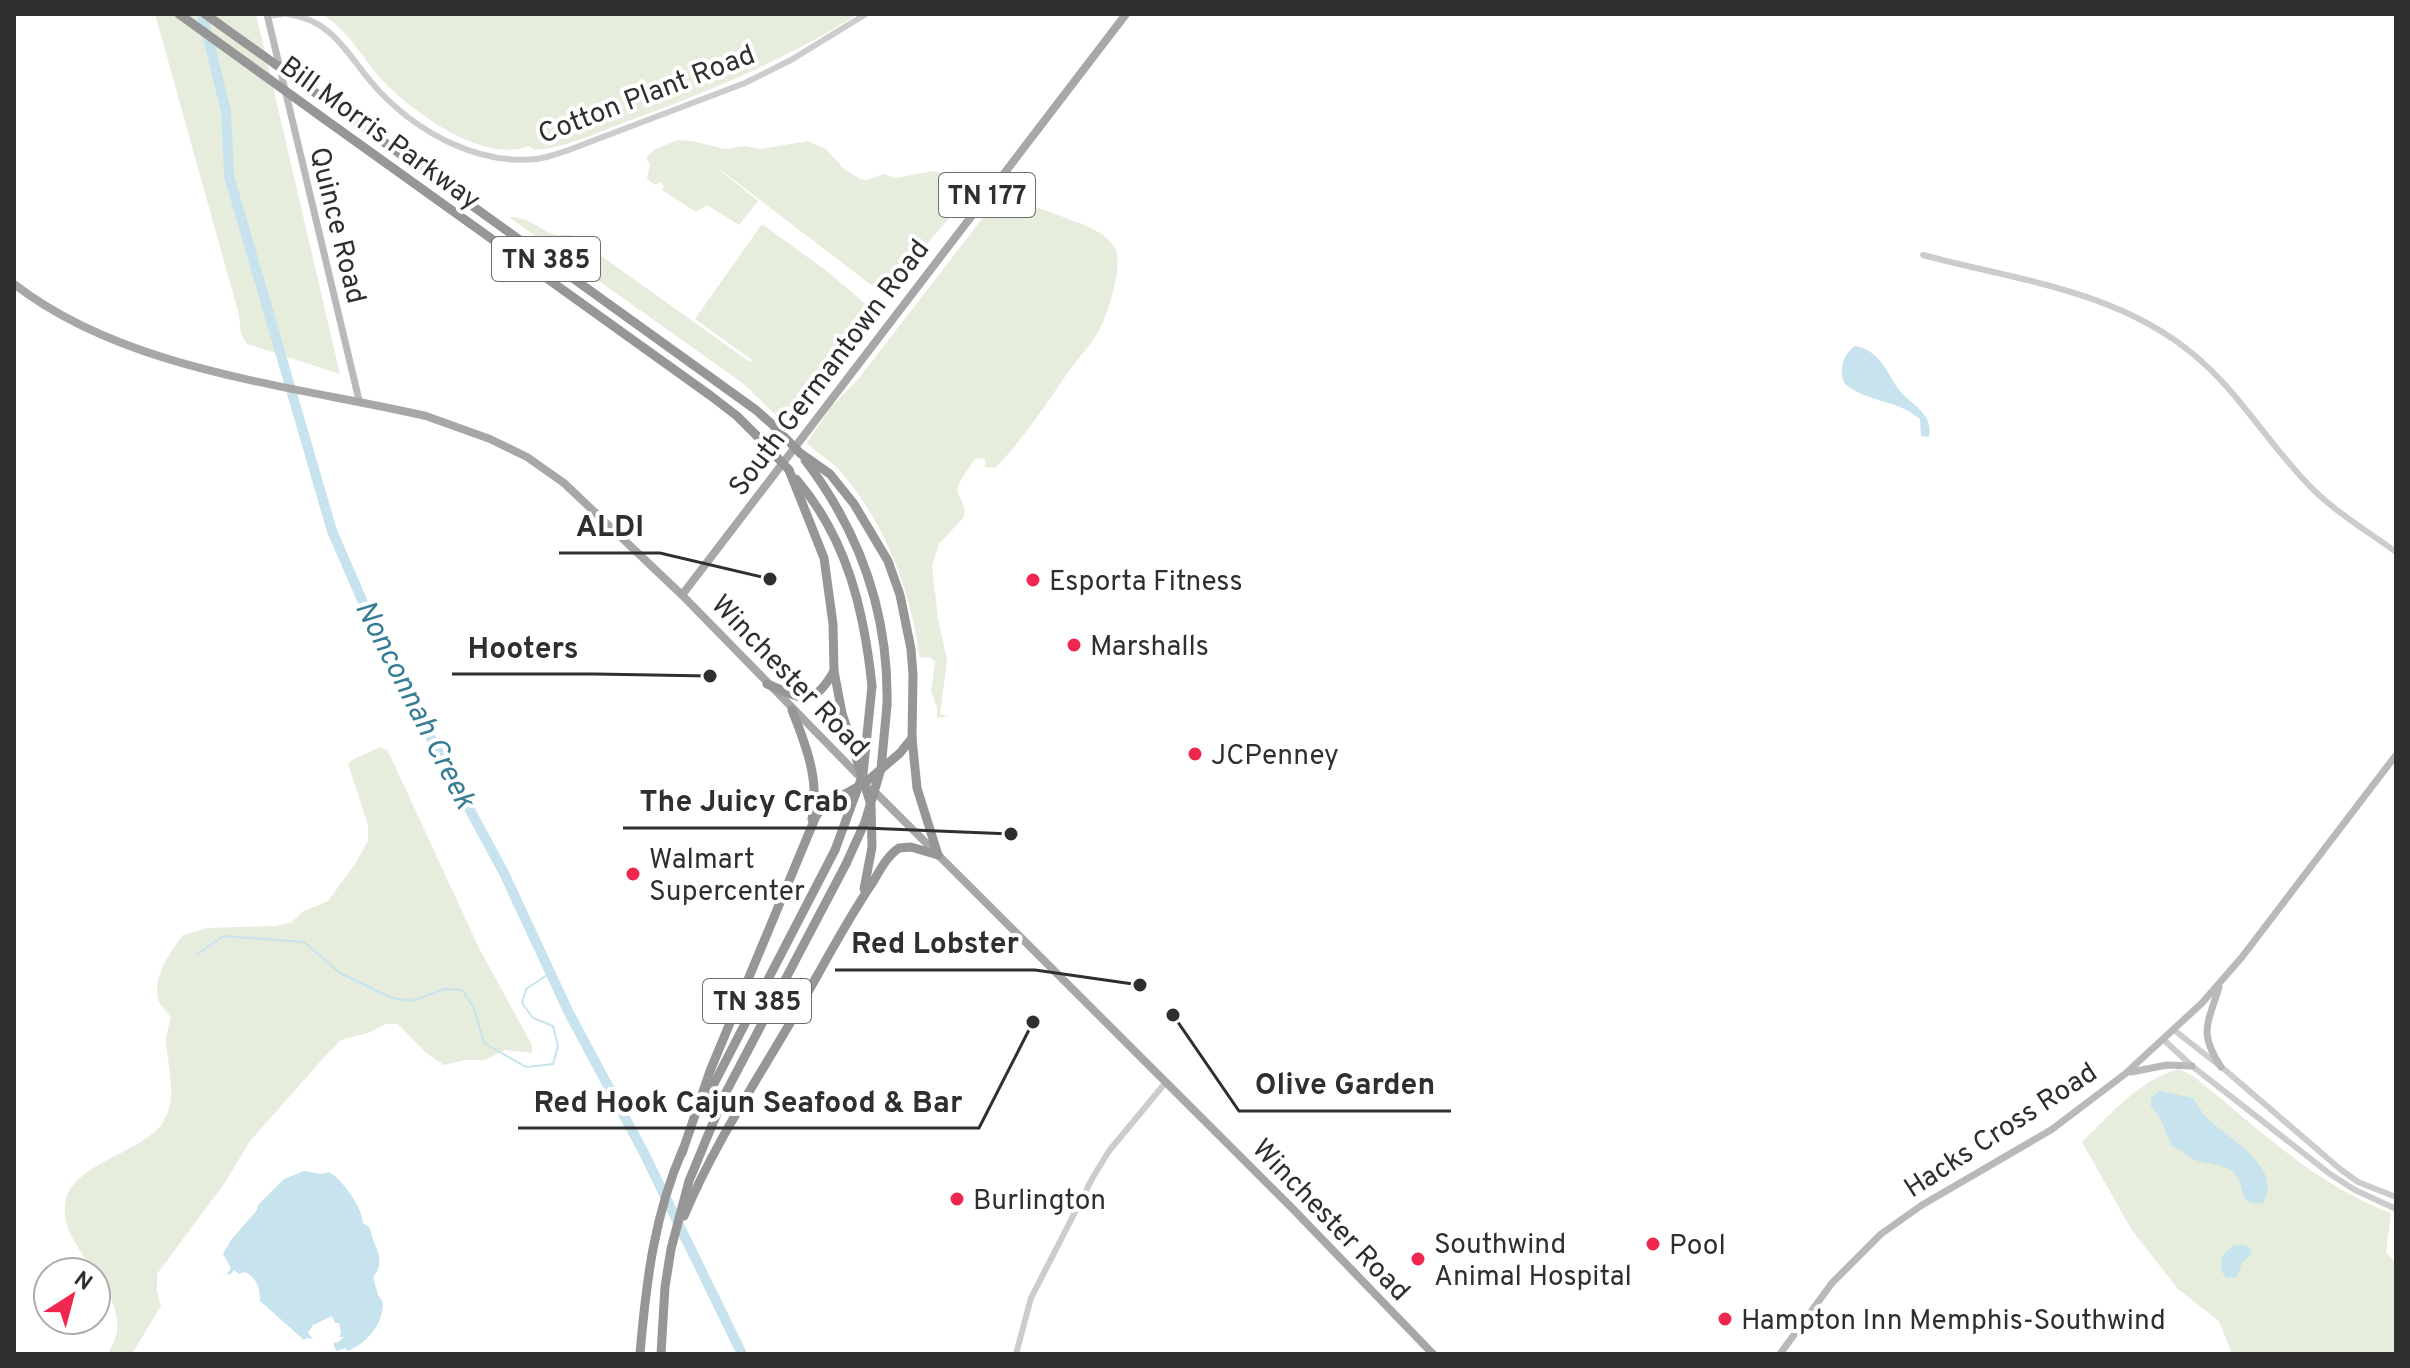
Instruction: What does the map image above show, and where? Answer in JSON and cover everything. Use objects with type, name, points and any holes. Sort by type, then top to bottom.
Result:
[{"type":"highway","name":"Bill Morris Parkway","points":[[179,14],[737,416],[789,470],[823,514],[854,585],[866,630],[872,686],[863,774],[835,850],[731,1050],[666,1191],[652,1250],[640,1354]]},
{"type":"highway","name":"Bill Morris Parkway","points":[[205,14],[774,426],[800,453],[842,515],[870,578],[884,646],[887,705],[881,769],[865,822],[846,864],[725,1094],[695,1166],[671,1249],[661,1354]]},
{"type":"highway","points":[[800,453],[830,474],[854,504],[888,561],[900,595],[911,649],[912,738],[917,788],[938,855]]},
{"type":"highway","points":[[789,470],[824,558],[833,624],[834,671],[842,713],[871,805],[872,847],[860,901]]},
{"type":"highway","points":[[767,684],[792,696],[805,698],[825,688],[834,671]]},
{"type":"highway","points":[[792,710],[807,748],[812,772],[814,802],[808,835]]},
{"type":"highway","points":[[682,1153],[710,1071],[816,816],[825,805],[865,783],[900,753],[912,738]]},
{"type":"highway","points":[[671,1249],[700,1179],[860,901],[892,853],[899,848],[911,847],[938,855]]},
{"type":"main road","name":"South Germantown Road","points":[[682,595],[1126,14]]},
{"type":"main road","name":"Quince Road","points":[[267,15],[359,400]]},
{"type":"main road","name":"Winchester Road","points":[[14,284],[74,321],[179,362],[359,400],[457,425],[527,457],[564,483],[682,595],[792,710],[1166,1082],[1433,1354]]},
{"type":"main road","name":"Hacks Cross Road","points":[[1780,1354],[1832,1283],[1881,1234],[1922,1205],[2051,1130],[2164,1040],[2220,982],[2396,755]]},
{"type":"main road","points":[[2220,982],[2206,1037],[2208,1048],[2221,1067]]},
{"type":"main road","points":[[2125,1074],[2152,1066],[2192,1066]]},
{"type":"street","name":"Cotton Plant Road","points":[[267,15],[304,16],[320,23],[338,39],[383,95],[443,140],[481,154],[538,159],[745,83],[791,60],[866,14]]},
{"type":"street","points":[[1923,255],[2096,298],[2138,318],[2193,353],[2235,396],[2307,484],[2396,552]]},
{"type":"street","points":[[2174,1030],[2340,1169],[2358,1182],[2396,1197]]},
{"type":"street","points":[[2164,1040],[2192,1066],[2330,1174],[2355,1190],[2396,1209]]},
{"type":"street","points":[[1016,1354],[1031,1298],[1093,1177],[1109,1151],[1166,1082]]},
{"type":"green space","points":[[155,14],[256,14],[340,374],[247,344],[241,334],[239,315]]},
{"type":"green space","points":[[321,14],[858,14],[801,47],[714,88],[580,140],[535,150],[528,146],[511,150],[473,143],[416,110],[388,86],[349,38]]},
{"type":"green space","points":[[677,140],[724,149],[746,146],[761,149],[808,141],[826,149],[843,168],[860,179],[867,180],[883,174],[896,178],[933,171],[946,174],[960,183],[964,197],[915,258],[913,269],[905,280],[883,294],[705,158],[758,201],[739,225],[707,205],[696,212],[662,190],[664,186],[661,182],[655,185],[647,179],[650,165],[646,158],[654,150]]},
{"type":"green space","points":[[1007,202],[1040,208],[1084,225],[1108,239],[1118,258],[1116,279],[1098,332],[1015,446],[995,468],[984,467],[986,463],[983,458],[975,459],[959,485],[964,517],[939,544],[932,566],[947,661],[940,714],[948,716],[937,718],[937,707],[931,692],[935,662],[919,655],[909,606],[893,557],[856,491],[840,471],[807,443],[831,407],[859,378],[982,219],[994,207]]},
{"type":"green space","points":[[509,217],[527,221],[556,235],[573,236],[750,362],[752,360],[695,319],[762,224],[828,272],[881,317],[806,416],[804,418],[795,413],[797,429],[792,431],[745,385]]},
{"type":"green space","points":[[380,747],[388,751],[479,948],[532,1045],[532,1053],[505,1050],[485,1060],[465,1060],[444,1065],[425,1052],[398,1024],[386,1024],[368,1033],[341,1040],[250,1141],[224,1184],[157,1274],[161,1306],[132,1354],[108,1354],[117,1331],[112,1303],[112,1256],[84,1256],[80,1251],[66,1221],[65,1205],[70,1191],[92,1169],[150,1135],[166,1115],[171,1095],[166,1039],[171,1018],[159,1002],[157,993],[163,966],[183,935],[207,928],[275,926],[292,922],[302,912],[328,901],[355,864],[368,841],[368,825],[348,764]]},
{"type":"green space","points":[[2179,1069],[2193,1076],[2312,1171],[2363,1201],[2391,1213],[2386,1252],[2396,1263],[2396,1354],[2232,1354],[2219,1321],[2178,1289],[2131,1229],[2082,1142],[2139,1089]]},
{"type":"water","points":[[1855,346],[1877,357],[1899,390],[1925,416],[1930,429],[1929,437],[1921,436],[1920,419],[1911,413],[1845,384],[1843,363],[1847,353]]},
{"type":"water","points":[[2160,1091],[2193,1098],[2208,1119],[2251,1155],[2266,1178],[2268,1190],[2263,1203],[2245,1199],[2239,1180],[2231,1171],[2193,1159],[2172,1146],[2151,1106],[2151,1098]]},
{"type":"water","points":[[304,1171],[329,1172],[340,1181],[351,1194],[363,1223],[370,1228],[378,1253],[379,1265],[373,1277],[383,1302],[380,1319],[367,1338],[348,1351],[345,1348],[337,1351],[334,1347],[334,1342],[344,1337],[339,1337],[339,1323],[335,1323],[332,1316],[313,1325],[308,1333],[313,1339],[304,1340],[260,1301],[253,1278],[245,1272],[239,1274],[234,1270],[231,1274],[221,1275],[227,1274],[231,1268],[223,1254],[258,1205],[284,1179]]},
{"type":"water","points":[[2232,1246],[2249,1247],[2252,1254],[2242,1263],[2237,1277],[2226,1278],[2221,1270],[2222,1256]]},
{"type":"waterway","name":"Nonconnah Creek","points":[[202,14],[226,111],[229,176],[332,531],[385,653],[504,873],[569,1013],[644,1153],[742,1354]]},
{"type":"waterway","points":[[198,954],[223,936],[304,942],[340,973],[392,998],[413,1001],[444,989],[462,990],[474,1008],[484,1043],[526,1067],[553,1064],[558,1046],[553,1026],[533,1018],[522,1003],[526,989],[550,973]]},
{"type":"place","name":"ALDI","points":[[770,579]]},
{"type":"place","name":"Esporta Fitness","points":[[1033,580]]},
{"type":"place","name":"Marshalls","points":[[1074,645]]},
{"type":"place","name":"Hooters","points":[[710,676]]},
{"type":"place","name":"JCPenney","points":[[1195,754]]},
{"type":"place","name":"The Juicy Crab","points":[[1011,834]]},
{"type":"place","name":"Walmart Supercenter","points":[[633,874]]},
{"type":"place","name":"Red Lobster","points":[[1140,985]]},
{"type":"place","name":"Olive Garden","points":[[1173,1015]]},
{"type":"place","name":"Red Hook Cajun Seafood & Bar","points":[[1033,1022]]},
{"type":"place","name":"Burlington","points":[[957,1199]]},
{"type":"place","name":"Pool","points":[[1653,1244]]},
{"type":"place","name":"Southwind Animal Hospital","points":[[1418,1259]]},
{"type":"place","name":"Hampton Inn Memphis-Southwind","points":[[1725,1319]]}]
